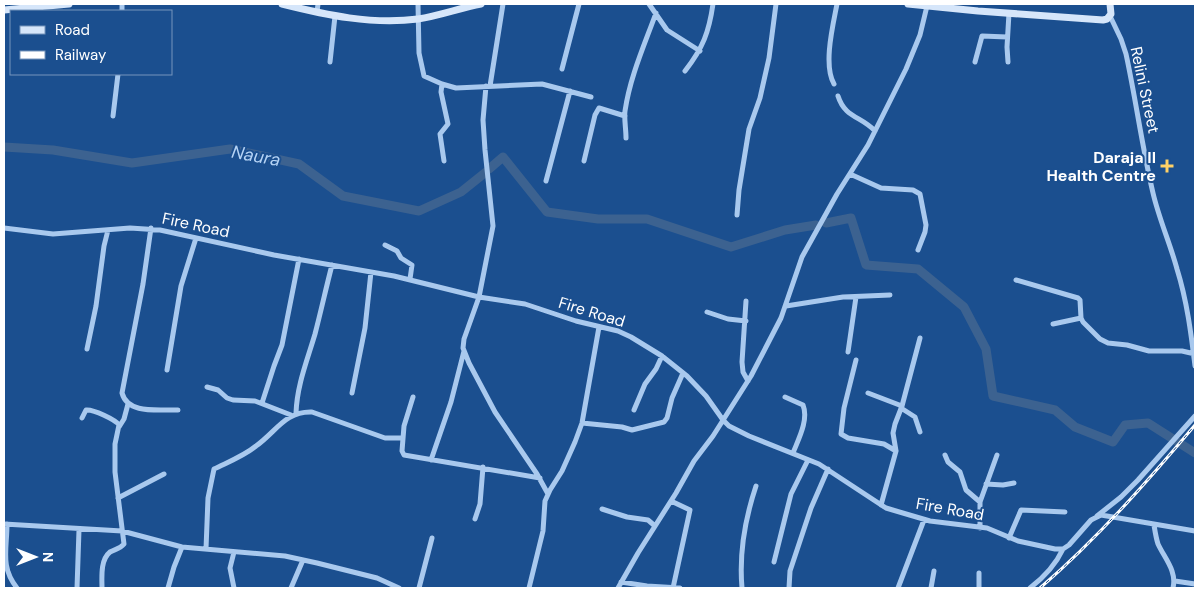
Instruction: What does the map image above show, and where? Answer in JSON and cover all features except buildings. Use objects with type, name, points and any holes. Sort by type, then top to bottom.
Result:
[{"type":"street","points":[[4,10],[18,7],[69,4]]},
{"type":"street","points":[[282,4],[335,16],[378,20],[417,19],[481,4]]},
{"type":"street","points":[[317,12],[318,4]]},
{"type":"street","points":[[418,4],[417,19],[422,73],[442,84],[456,88],[542,84],[592,97]]},
{"type":"street","points":[[431,460],[451,402],[464,351],[464,340],[479,297],[493,226],[484,150],[483,120],[503,4]]},
{"type":"street","points":[[562,69],[579,4]]},
{"type":"street","points":[[649,4],[667,30],[700,51]]},
{"type":"street","points":[[685,71],[700,51],[710,24],[713,4]]},
{"type":"street","points":[[737,215],[749,129],[760,98],[770,58],[776,4]]},
{"type":"street","points":[[834,84],[829,74],[828,62],[837,4]]},
{"type":"street","points":[[908,4],[1103,20],[1110,16],[1110,4]]},
{"type":"street","points":[[618,588],[698,456],[714,436],[748,381],[786,306],[792,283],[802,258],[837,194],[862,157],[914,50],[927,6]]},
{"type":"street","points":[[626,138],[625,116],[635,67],[656,13]]},
{"type":"street","points":[[1008,62],[1007,37],[1009,13]]},
{"type":"street","points":[[330,62],[335,16]]},
{"type":"street","name":"Relini Street","points":[[1110,16],[1126,54],[1152,192],[1180,280],[1189,318],[1195,366]]},
{"type":"street","points":[[975,62],[982,36],[1007,37]]},
{"type":"street","points":[[113,116],[118,75]]},
{"type":"street","points":[[442,84],[441,92],[448,124],[440,134],[444,160]]},
{"type":"street","points":[[546,181],[570,91]]},
{"type":"street","points":[[838,96],[845,111],[866,123],[875,131]]},
{"type":"street","points":[[584,161],[599,108],[625,116]]},
{"type":"street","points":[[850,174],[881,188],[913,190],[920,194],[926,225],[918,250]]},
{"type":"street","name":"Fire Road","points":[[4,228],[53,234],[151,228],[299,260],[410,280],[479,297],[525,304],[625,334],[662,356],[683,372],[706,396],[729,426],[828,469],[881,505],[924,520],[992,530],[1010,538],[1050,548],[1063,548]]},
{"type":"street","points":[[151,228],[143,284],[122,393],[124,400],[137,408],[178,410]]},
{"type":"street","points":[[87,349],[108,230]]},
{"type":"street","points":[[166,370],[181,286],[196,238]]},
{"type":"street","points":[[385,245],[396,251],[401,258],[412,265],[410,280]]},
{"type":"street","points":[[262,403],[282,345],[299,260]]},
{"type":"street","points":[[206,549],[208,498],[214,469],[254,448],[294,414],[302,369],[315,334],[332,265]]},
{"type":"street","points":[[352,393],[365,328],[371,272]]},
{"type":"street","points":[[1016,280],[1078,298],[1080,300],[1081,318],[1096,336],[1108,343],[1149,351],[1182,351],[1194,354]]},
{"type":"street","points":[[786,306],[831,299],[890,295]]},
{"type":"street","points":[[848,352],[856,297]]},
{"type":"street","points":[[746,301],[742,362],[743,372],[748,381]]},
{"type":"street","points":[[707,312],[746,321]]},
{"type":"street","points":[[1054,324],[1081,318]]},
{"type":"street","points":[[530,588],[543,531],[545,501],[562,470],[582,423],[599,327]]},
{"type":"street","points":[[881,505],[896,451],[894,433],[920,338]]},
{"type":"street","points":[[464,351],[468,363],[495,412],[540,478],[548,494]]},
{"type":"street","points":[[634,410],[645,384],[654,373],[662,356]]},
{"type":"street","points":[[856,360],[844,408],[841,434],[848,438],[884,444],[896,451]]},
{"type":"street","points":[[582,423],[622,427],[632,430],[664,422],[683,372]]},
{"type":"street","points":[[206,388],[218,390],[226,398],[232,400],[262,403],[294,414],[312,412],[385,438],[402,438]]},
{"type":"street","points":[[868,393],[902,407],[915,417],[920,432]]},
{"type":"street","points":[[413,397],[402,438],[402,451],[404,455],[540,478]]},
{"type":"street","points":[[785,397],[803,405],[805,411],[802,427],[793,453]]},
{"type":"street","points":[[102,588],[104,562],[111,552],[122,547],[124,541],[115,457],[119,427],[124,419],[128,404]]},
{"type":"street","points":[[82,418],[86,410],[92,409],[116,421],[119,427]]},
{"type":"street","points":[[1030,588],[1042,578],[1057,560],[1063,548],[1074,540],[1087,524],[1131,487],[1195,416]]},
{"type":"street","points":[[945,455],[948,462],[960,472],[966,490],[980,502]]},
{"type":"street","points":[[980,528],[980,502],[997,455]]},
{"type":"street","points":[[774,562],[791,494],[808,460]]},
{"type":"street","points":[[475,519],[480,504],[483,467]]},
{"type":"street","points":[[789,588],[790,571],[811,508],[828,469]]},
{"type":"street","points":[[118,498],[164,474]]},
{"type":"street","points":[[986,484],[1003,485],[1014,483]]},
{"type":"street","points":[[742,588],[742,550],[750,505],[756,486]]},
{"type":"street","points":[[671,501],[690,510],[673,588]]},
{"type":"street","points":[[602,509],[626,517],[648,520],[655,526]]},
{"type":"street","points":[[1010,538],[1020,510],[1065,512]]},
{"type":"street","points":[[1097,516],[1115,517],[1195,532]]},
{"type":"street","points":[[898,588],[924,520]]},
{"type":"street","points":[[17,588],[10,580],[5,563],[5,524],[122,532],[182,547],[278,556],[377,578],[400,588]]},
{"type":"street","points":[[1154,525],[1158,544],[1168,562],[1175,581],[1173,588]]},
{"type":"street","points":[[77,588],[79,530]]},
{"type":"street","points":[[419,588],[432,538]]},
{"type":"street","points":[[168,588],[182,547]]},
{"type":"street","points":[[234,552],[230,568],[234,588]]},
{"type":"street","points":[[291,588],[302,560]]},
{"type":"street","points":[[931,588],[934,571]]},
{"type":"street","points":[[978,573],[979,588]]},
{"type":"street","points":[[1175,581],[1195,584]]},
{"type":"street","points":[[622,582],[680,588]]},
{"type":"waterway","name":"Naura","points":[[4,147],[53,150],[132,163],[230,149],[299,164],[343,196],[419,211],[461,192],[486,172]]},
{"type":"waterway","points":[[489,169],[503,157],[547,212],[598,219],[647,219],[731,247],[785,230],[816,225]]},
{"type":"waterway","points":[[826,223],[851,218],[866,265],[918,269],[964,307],[986,349],[993,396],[1055,410],[1075,427],[1113,442],[1125,425],[1148,423],[1195,453]]},
{"type":"railway","points":[[1040,588],[1082,550],[1121,510],[1195,425]]},
{"type":"place","name":"Daraja II Health Centre","points":[[1167,166]]}]
